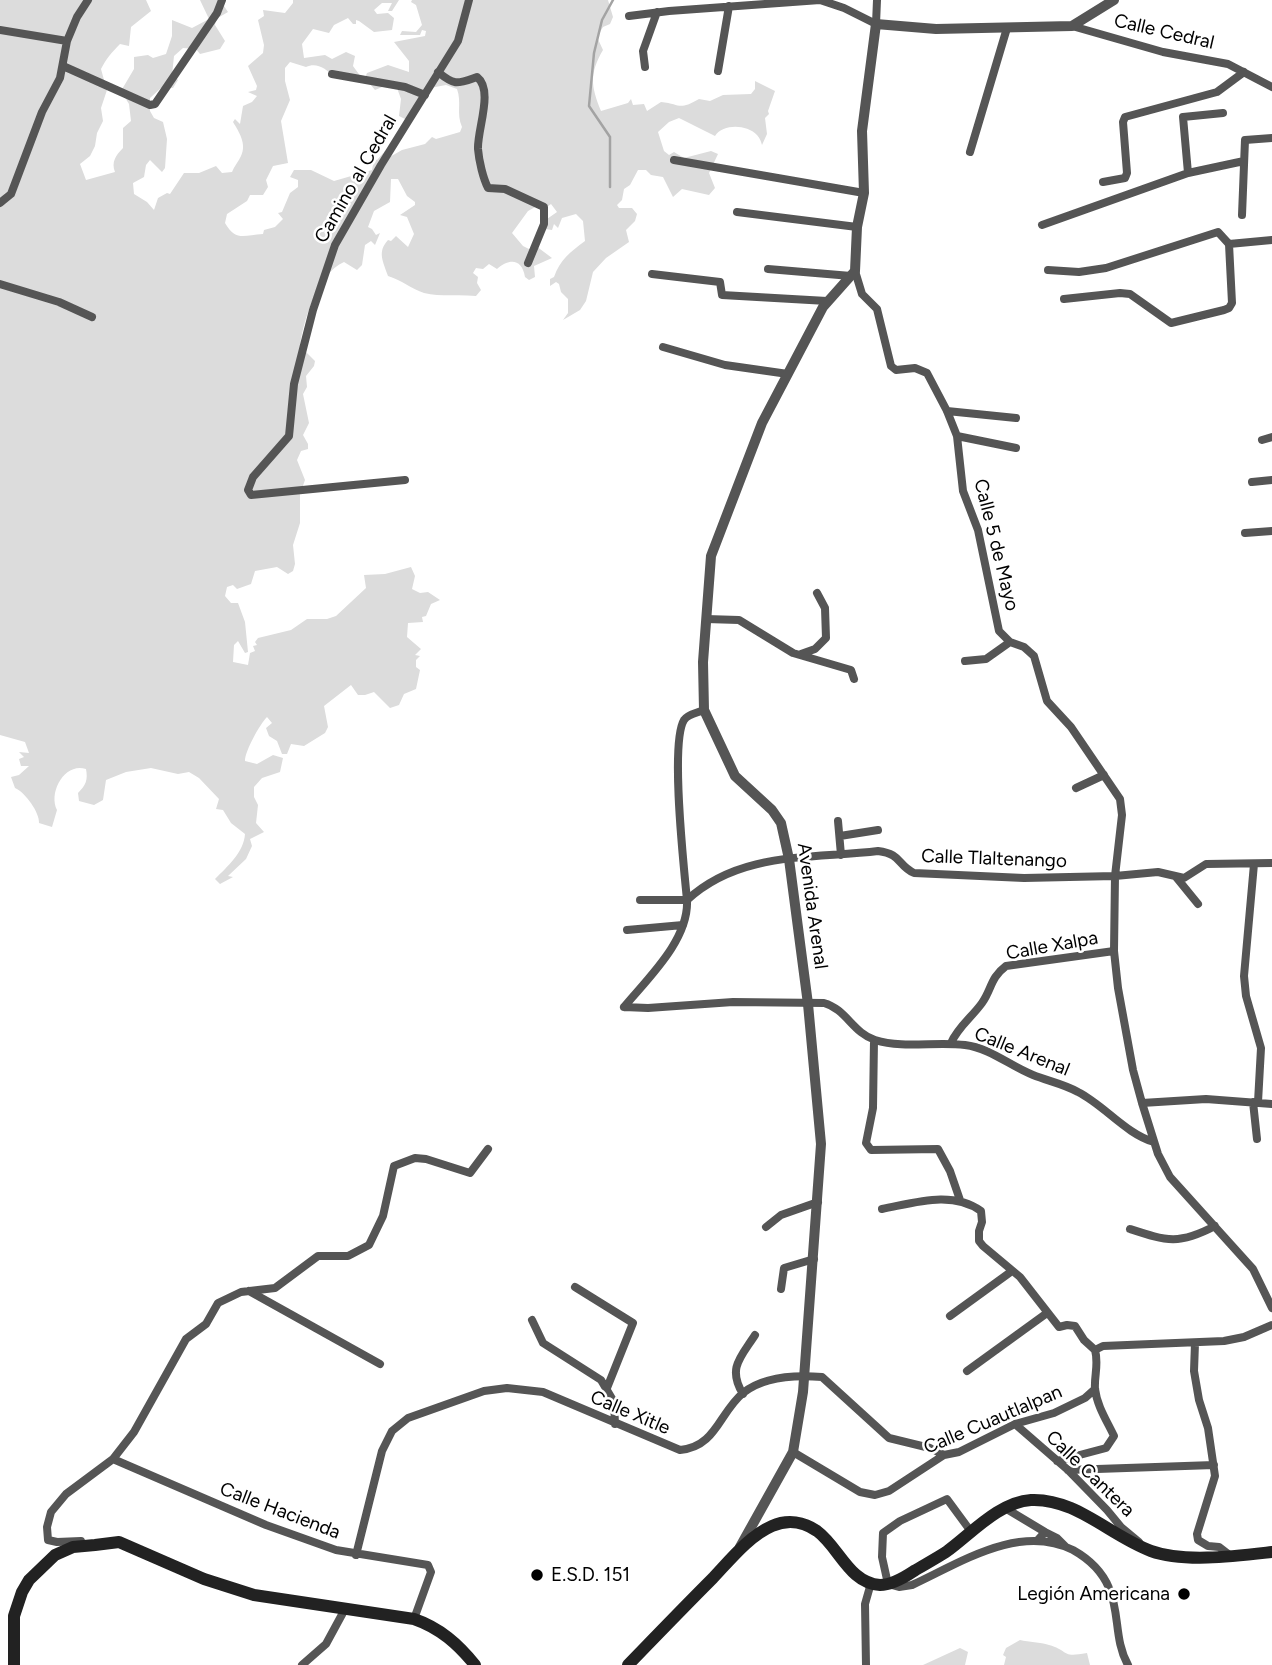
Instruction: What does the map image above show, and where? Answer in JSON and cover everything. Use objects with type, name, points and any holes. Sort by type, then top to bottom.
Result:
[{"type":"main road","points":[[628,1665],[737,1553],[757,1535],[783,1522],[797,1522],[811,1527],[822,1535],[851,1571],[871,1583],[888,1584],[944,1553],[1005,1508],[1030,1500],[1063,1504],[1142,1546],[1163,1554],[1231,1557],[1272,1552]]},
{"type":"main road","points":[[14,1665],[14,1616],[22,1592],[39,1569],[55,1555],[73,1548],[119,1542],[204,1579],[254,1595],[414,1619],[436,1629],[454,1642],[475,1665]]},
{"type":"street","points":[[0,203],[11,194],[42,112],[60,78],[67,41],[88,0]]},
{"type":"street","points":[[63,66],[150,105],[155,104],[217,13],[222,0]]},
{"type":"street","name":"Camino al Cedral","points":[[405,480],[251,495],[248,490],[253,477],[289,436],[294,384],[313,310],[335,245],[458,41],[469,0]]},
{"type":"street","points":[[629,16],[820,0],[844,8],[876,24]]},
{"type":"street","name":"Calle 5 de Mayo","points":[[877,0],[862,131],[864,193],[857,227],[853,273],[862,294],[877,310],[891,366],[896,370],[915,368],[927,373],[947,411],[957,436],[963,491],[978,530],[999,631],[1010,642],[1034,656],[1047,701],[1071,727],[1120,799],[1122,807],[1115,876],[1114,951],[1133,1070],[1142,1103],[1154,1142],[1170,1177],[1253,1269],[1272,1308]]},
{"type":"street","points":[[1072,26],[1108,1]]},
{"type":"street","points":[[718,71],[729,6]]},
{"type":"street","points":[[645,67],[643,51],[657,12]]},
{"type":"street","name":"Calle Cedral","points":[[876,24],[936,29],[1072,26],[1163,52],[1219,62],[1272,87]]},
{"type":"street","points":[[970,152],[1007,28]]},
{"type":"street","points":[[0,30],[67,41]]},
{"type":"street","points":[[438,72],[451,83],[477,78],[482,82],[485,92],[478,149],[488,188],[505,189],[544,206],[544,224],[528,263]]},
{"type":"street","points":[[1103,182],[1125,178],[1127,173],[1123,122],[1125,117],[1217,92],[1244,72]]},
{"type":"street","points":[[332,74],[405,87],[425,95]]},
{"type":"street","points":[[1188,173],[1183,117],[1223,113]]},
{"type":"street","points":[[1242,215],[1245,141],[1272,138]]},
{"type":"street","points":[[674,160],[864,193]]},
{"type":"street","points":[[1042,225],[1188,173],[1244,161]]},
{"type":"street","points":[[737,212],[857,227]]},
{"type":"street","points":[[1048,270],[1079,272],[1106,268],[1219,232],[1229,244],[1232,303],[1224,310],[1171,323],[1130,294],[1064,299]]},
{"type":"street","points":[[1229,244],[1272,240]]},
{"type":"street","points":[[768,269],[853,273]]},
{"type":"street","name":"Avenida Arenal","points":[[737,1553],[793,1452],[804,1376],[821,1144],[808,1004],[789,859],[781,823],[772,810],[735,776],[704,710],[702,692],[706,619],[713,549],[762,423],[827,302],[853,273]]},
{"type":"street","points":[[652,274],[720,282],[722,295],[827,302]]},
{"type":"street","points":[[0,284],[59,302],[92,317]]},
{"type":"street","points":[[663,347],[725,365],[788,374]]},
{"type":"street","points":[[947,411],[1016,418]]},
{"type":"street","points":[[957,436],[1016,448]]},
{"type":"street","points":[[1262,440],[1272,437]]},
{"type":"street","points":[[1252,482],[1272,480]]},
{"type":"street","points":[[1245,533],[1272,531]]},
{"type":"street","points":[[798,654],[815,649],[826,638],[825,608],[817,593]]},
{"type":"street","points":[[706,619],[739,620],[798,654],[851,670],[854,679]]},
{"type":"street","points":[[965,662],[986,659],[1010,642]]},
{"type":"street","points":[[704,710],[684,721],[678,739],[681,840],[688,914],[680,934],[649,980],[624,1007],[649,1008],[733,1002],[824,1003],[834,1006],[861,1032],[874,1040],[873,1108],[866,1143],[871,1150],[938,1149],[950,1171],[960,1200]]},
{"type":"street","points":[[1076,788],[1104,775]]},
{"type":"street","points":[[838,821],[841,855]]},
{"type":"street","points":[[840,836],[878,830]]},
{"type":"street","name":"Calle Tlaltenango","points":[[687,900],[697,891],[734,870],[754,863],[887,852],[895,855],[909,871],[951,876],[1024,878],[1158,872],[1184,878],[1206,864],[1272,863]]},
{"type":"street","points":[[1254,864],[1244,976],[1246,996],[1261,1048],[1256,1102],[1257,1139]]},
{"type":"street","points":[[1176,877],[1198,904]]},
{"type":"street","points":[[640,900],[687,900]]},
{"type":"street","points":[[627,930],[683,925]]},
{"type":"street","name":"Calle Xalpa","points":[[951,1043],[956,1031],[985,999],[997,973],[1006,966],[1114,951]]},
{"type":"street","name":"Calle Arenal","points":[[874,1040],[932,1046],[951,1043],[984,1050],[1032,1075],[1078,1092],[1139,1135],[1154,1142]]},
{"type":"street","points":[[1142,1103],[1206,1099],[1272,1104]]},
{"type":"street","points":[[119,1542],[48,1540],[47,1527],[51,1513],[65,1494],[113,1458],[134,1432],[186,1339],[206,1324],[218,1303],[241,1292],[275,1288],[318,1256],[348,1256],[369,1245],[383,1216],[394,1166],[415,1158],[470,1172],[488,1149]]},
{"type":"street","points":[[881,1209],[939,1199],[960,1200],[981,1211],[979,1241],[986,1251],[1012,1271],[1038,1297],[1059,1327],[1075,1326],[1095,1350],[1098,1360],[1095,1390],[1100,1408],[1114,1436],[1106,1448],[1057,1461]]},
{"type":"street","points":[[766,1227],[781,1215],[818,1202]]},
{"type":"street","points":[[1130,1229],[1181,1240],[1214,1226]]},
{"type":"street","points":[[781,1289],[785,1268],[814,1259]]},
{"type":"street","points":[[950,1315],[1012,1271]]},
{"type":"street","points":[[575,1287],[633,1323],[607,1388]]},
{"type":"street","points":[[249,1291],[380,1364]]},
{"type":"street","points":[[967,1371],[1047,1313]]},
{"type":"street","points":[[532,1320],[543,1343],[601,1380],[614,1402],[615,1423]]},
{"type":"street","points":[[1095,1350],[1103,1346],[1195,1343],[1244,1337],[1272,1325]]},
{"type":"street","points":[[755,1335],[734,1369],[734,1377],[743,1394],[769,1382],[804,1376],[822,1377],[889,1438],[930,1448],[944,1455]]},
{"type":"street","points":[[1195,1343],[1194,1371],[1208,1428],[1215,1476],[1197,1534],[1198,1540],[1208,1546],[1219,1547],[1231,1557]]},
{"type":"street","name":"Calle Xitle","points":[[356,1555],[386,1441],[399,1424],[422,1412],[484,1391],[507,1388],[543,1392],[674,1448],[689,1449],[710,1438],[743,1394]]},
{"type":"street","name":"Calle Cuautlalpan","points":[[793,1452],[860,1492],[875,1495],[889,1491],[944,1455],[959,1452],[1015,1424],[1054,1413],[1095,1390]]},
{"type":"street","name":"Calle Cantera","points":[[1015,1424],[1068,1471],[1142,1546]]},
{"type":"street","name":"Calle Hacienda","points":[[113,1458],[266,1525],[335,1550],[428,1565],[431,1572],[414,1619]]},
{"type":"street","points":[[1068,1471],[1214,1465]]},
{"type":"street","points":[[972,1533],[947,1499],[900,1521],[883,1533],[882,1557],[888,1584],[900,1587],[912,1585],[1010,1543],[1037,1541],[1065,1546]]},
{"type":"street","points":[[1005,1508],[1057,1538],[1093,1564],[1104,1577],[1113,1600],[1119,1645],[1128,1665]]},
{"type":"street","points":[[1037,1541],[1045,1532]]},
{"type":"street","points":[[866,1665],[865,1604],[871,1583]]},
{"type":"street","points":[[302,1665],[326,1644],[345,1609]]},
{"type":"shaded area","points":[[0,0],[146,0],[151,11],[131,27],[129,46],[120,44],[101,69],[104,80],[109,84],[101,108],[103,121],[95,146],[90,156],[80,164],[86,180],[115,172],[115,159],[123,148],[123,128],[131,121],[129,104],[121,91],[134,69],[134,57],[148,55],[153,58],[166,54],[172,36],[172,20],[192,28],[209,19],[200,0],[220,0],[228,12],[216,19],[215,25],[225,41],[220,49],[200,54],[196,49],[183,48],[174,56],[172,75],[178,80],[173,88],[161,88],[150,98],[150,111],[154,118],[163,122],[167,139],[165,168],[162,172],[150,160],[146,165],[144,177],[133,183],[134,194],[154,210],[158,198],[170,194],[184,173],[199,173],[216,166],[222,173],[232,172],[240,158],[243,143],[233,122],[235,119],[240,124],[243,106],[257,96],[248,92],[256,90],[257,86],[248,66],[263,53],[264,45],[258,20],[264,16],[263,10],[285,13],[293,0],[399,0],[392,11],[388,11],[392,3],[382,3],[374,10],[377,14],[388,13],[394,18],[392,30],[374,32],[359,21],[356,20],[356,24],[353,24],[348,18],[334,25],[329,33],[313,29],[302,44],[304,58],[325,55],[332,59],[346,52],[355,56],[353,66],[361,77],[333,76],[318,66],[306,67],[290,62],[285,68],[290,100],[281,121],[288,163],[273,166],[266,180],[268,187],[263,195],[250,195],[247,201],[227,214],[225,223],[233,233],[241,236],[263,234],[264,230],[275,227],[283,219],[278,213],[282,212],[290,193],[298,187],[298,180],[290,177],[294,170],[311,170],[334,181],[372,170],[374,159],[377,160],[385,151],[388,158],[402,150],[425,144],[432,137],[436,139],[460,132],[462,127],[457,89],[446,85],[430,88],[407,120],[399,116],[401,99],[397,88],[387,85],[375,90],[365,78],[367,73],[388,65],[409,72],[409,61],[394,42],[425,36],[426,31],[422,30],[420,35],[400,35],[402,31],[416,32],[422,25],[412,0],[608,0],[613,17],[597,37],[603,50],[595,66],[593,80],[601,111],[628,103],[631,99],[633,105],[644,104],[647,111],[661,102],[683,106],[699,99],[710,101],[723,95],[751,94],[755,89],[755,81],[775,91],[769,114],[765,118],[767,134],[762,145],[757,135],[741,127],[723,129],[715,136],[679,118],[669,122],[658,132],[664,151],[669,155],[674,152],[684,158],[711,151],[718,154],[709,173],[715,188],[709,195],[682,189],[673,197],[663,177],[651,175],[646,170],[638,170],[630,185],[624,189],[622,200],[617,205],[619,208],[632,208],[637,214],[635,221],[626,230],[629,242],[606,258],[593,272],[586,301],[580,310],[563,320],[568,313],[568,299],[561,292],[559,284],[556,282],[550,286],[550,279],[566,257],[585,241],[583,221],[576,214],[562,218],[558,228],[554,224],[552,230],[545,229],[547,219],[557,212],[551,204],[547,207],[539,205],[528,211],[512,233],[523,246],[529,249],[536,246],[552,258],[534,266],[535,277],[529,280],[525,277],[521,267],[515,262],[506,263],[497,269],[489,264],[483,269],[476,268],[473,273],[478,277],[477,283],[481,290],[476,296],[424,293],[388,276],[383,261],[382,253],[388,240],[391,241],[396,236],[408,247],[414,234],[407,217],[400,215],[415,205],[415,202],[407,196],[398,179],[391,179],[390,202],[374,211],[368,227],[376,235],[380,233],[375,245],[371,241],[365,245],[362,265],[357,270],[344,262],[335,268],[319,287],[308,311],[300,346],[315,361],[306,376],[307,387],[303,394],[309,423],[303,435],[308,449],[301,451],[297,460],[305,480],[300,494],[300,523],[293,545],[295,564],[293,571],[288,574],[277,567],[255,571],[251,584],[237,589],[233,585],[227,587],[225,596],[231,603],[238,603],[245,622],[248,652],[245,653],[238,641],[234,645],[233,662],[248,665],[250,653],[255,651],[253,646],[257,645],[255,642],[258,638],[291,630],[307,619],[336,616],[366,588],[364,575],[385,574],[411,567],[415,576],[412,589],[420,593],[428,592],[440,600],[431,604],[426,616],[422,617],[423,622],[408,623],[407,637],[421,649],[415,655],[420,656],[416,660],[416,667],[420,670],[416,689],[404,694],[399,705],[390,708],[374,692],[358,695],[351,685],[324,706],[328,727],[325,733],[304,746],[291,744],[287,754],[282,754],[277,741],[269,736],[266,728],[272,723],[267,717],[264,720],[250,745],[245,761],[257,764],[273,755],[283,758],[280,772],[262,778],[254,787],[254,797],[258,805],[256,823],[264,832],[250,839],[252,846],[246,859],[228,876],[233,877],[220,884],[215,879],[238,853],[245,834],[231,823],[223,810],[216,809],[219,799],[199,778],[189,772],[178,774],[151,768],[126,772],[106,780],[103,800],[94,805],[79,801],[78,793],[86,782],[86,769],[71,770],[60,780],[57,787],[57,810],[52,827],[39,823],[34,809],[27,798],[15,788],[11,777],[19,775],[29,766],[21,766],[19,759],[24,757],[19,752],[29,753],[25,742],[0,735]]},
{"type":"shaded area","points":[[1020,1640],[1056,1647],[1069,1654],[1087,1653],[1090,1665],[1004,1665],[1006,1657],[1003,1655],[1006,1648]]},
{"type":"shaded area","points":[[960,1648],[968,1652],[965,1665],[923,1665]]},
{"type":"waterway","points":[[610,187],[610,137],[589,106],[594,53],[602,20],[613,0]]},
{"type":"place","name":"E.S.D. 151","points":[[537,1575]]},
{"type":"place","name":"Legión Americana","points":[[1184,1594]]}]
